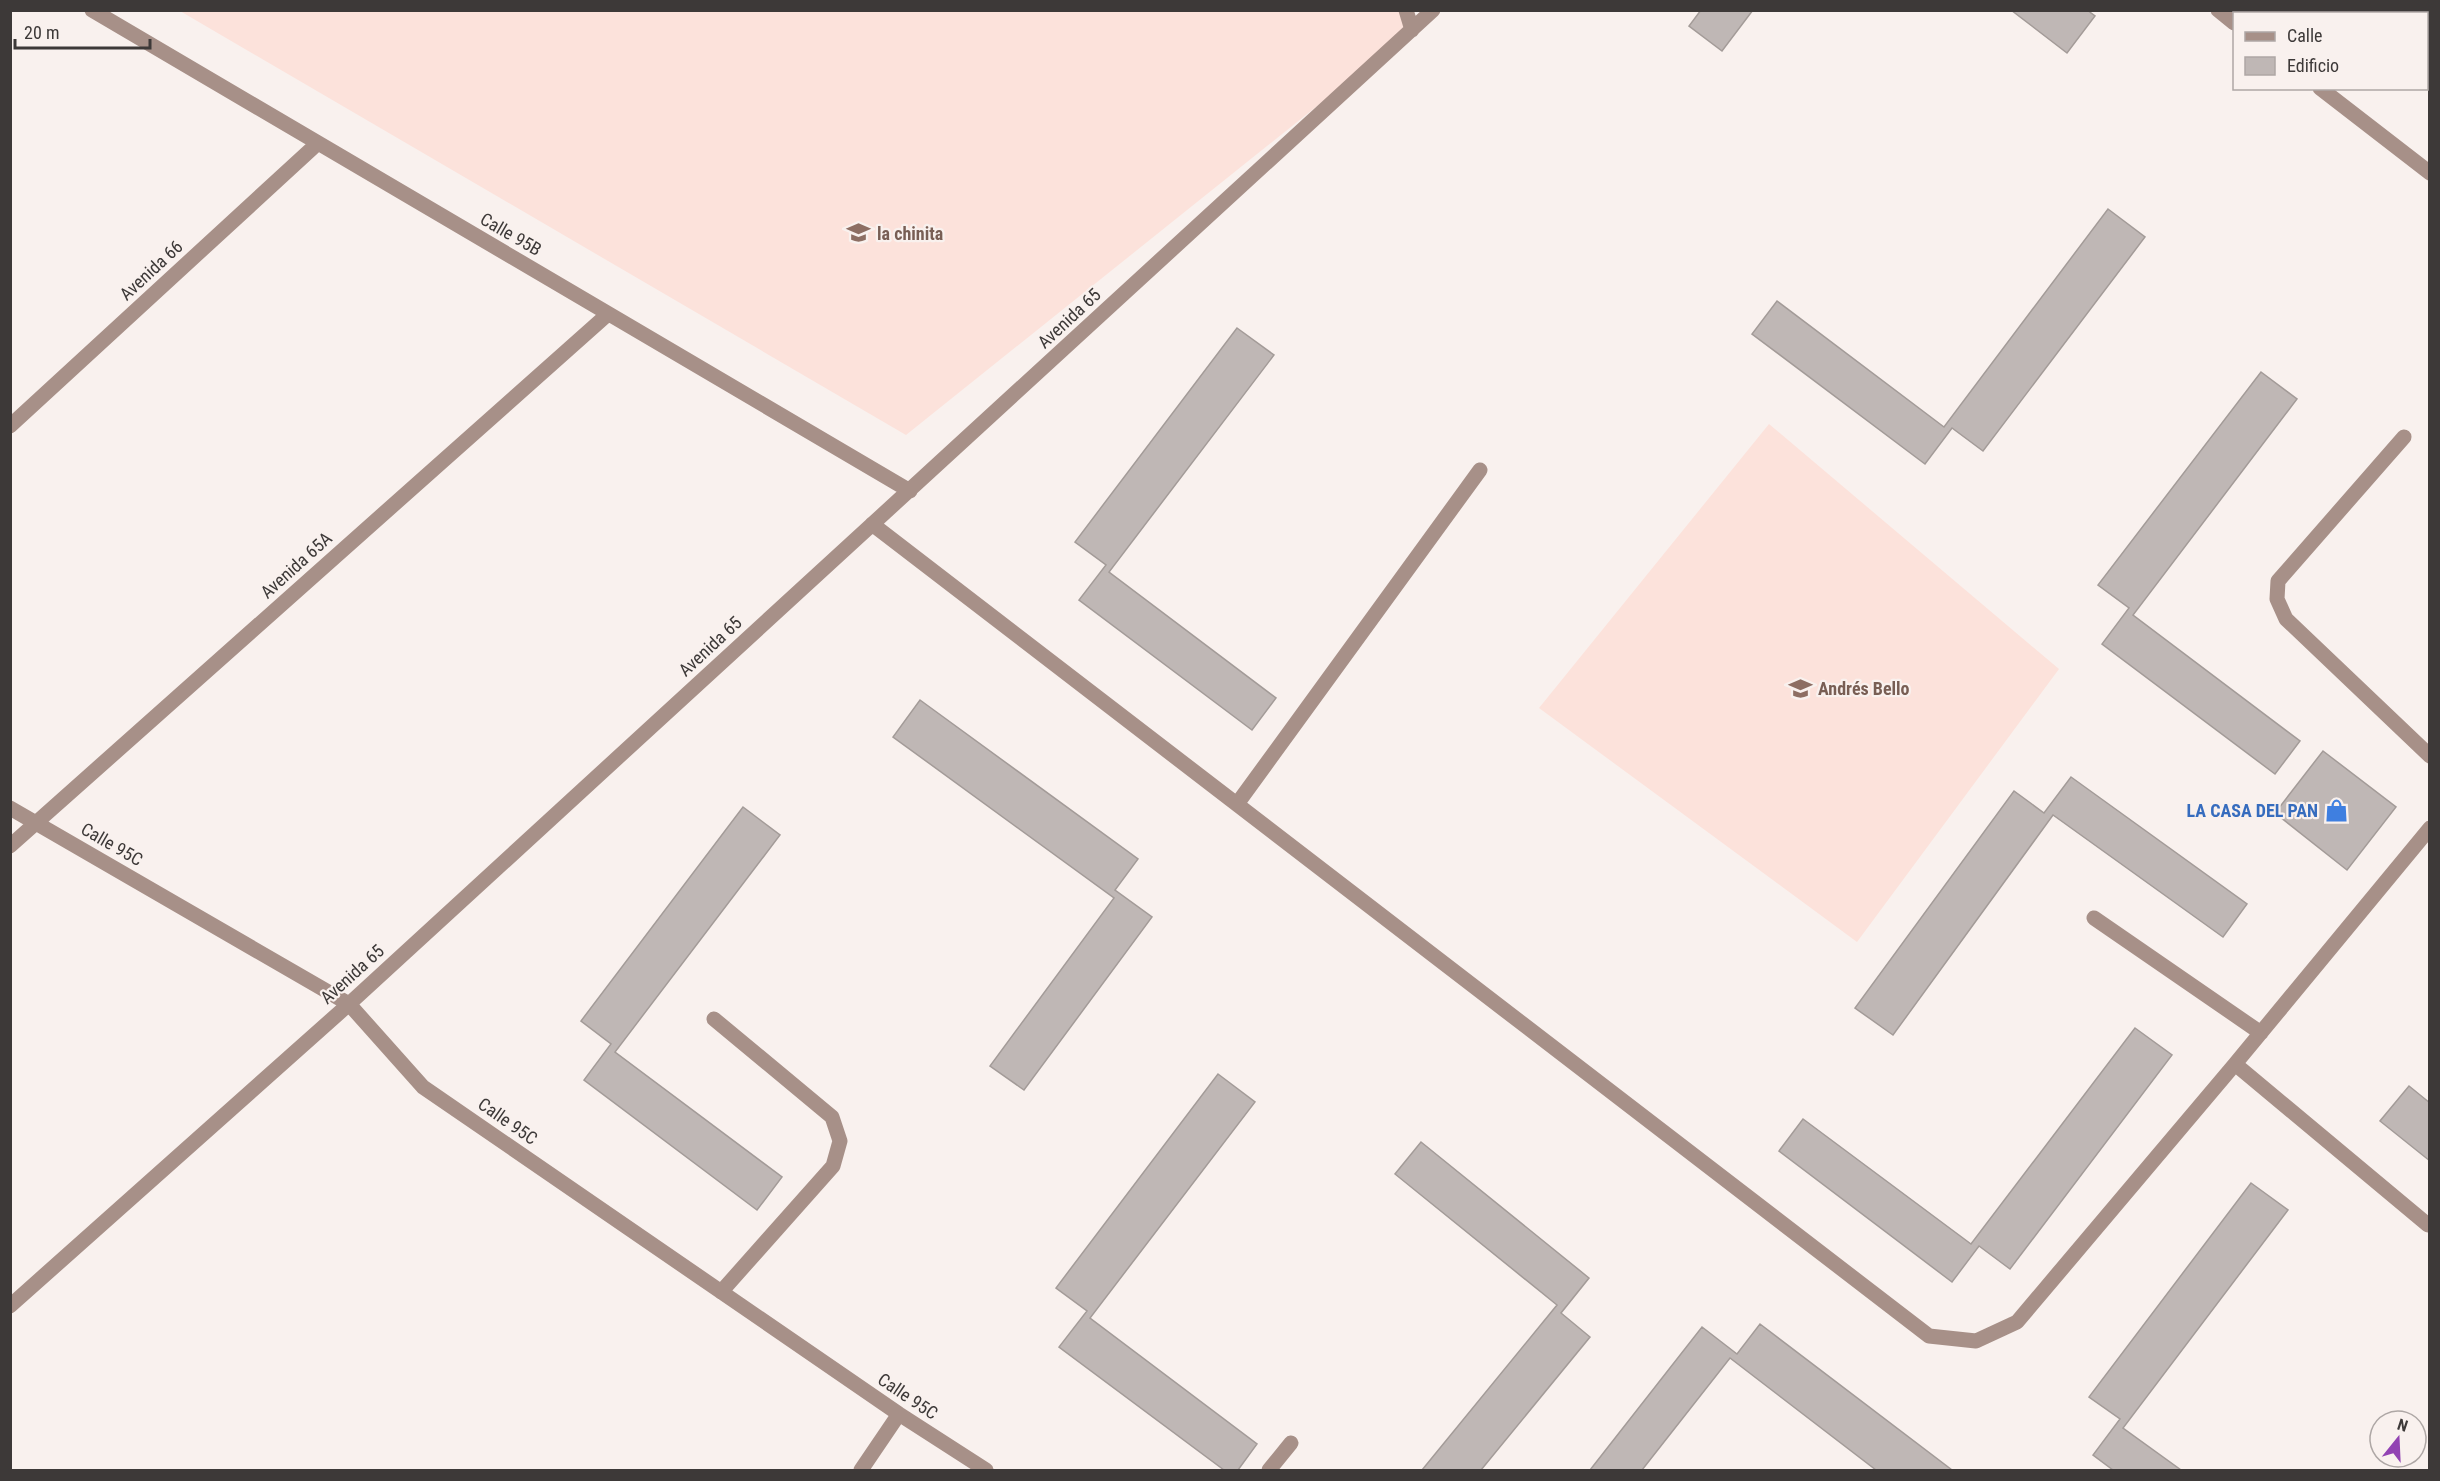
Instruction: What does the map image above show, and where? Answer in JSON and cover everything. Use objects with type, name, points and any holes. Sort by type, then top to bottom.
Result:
[{"type":"street","name":"Calle 95B","points":[[92,10],[910,490]]},
{"type":"street","points":[[1406,10],[1412,30]]},
{"type":"street","name":"Avenida 65","points":[[10,1306],[349,1004],[1433,10]]},
{"type":"street","points":[[2218,10],[2233,21]]},
{"type":"street","points":[[2323,90],[2430,173]]},
{"type":"street","name":"Avenida 66","points":[[10,426],[318,143]]},
{"type":"street","name":"Avenida 65A","points":[[10,846],[608,314]]},
{"type":"street","points":[[2404,437],[2278,581],[2277,600],[2286,619],[2430,756]]},
{"type":"street","points":[[1237,804],[1480,470]]},
{"type":"street","points":[[872,524],[1929,1336],[1976,1341],[2018,1322],[2430,828]]},
{"type":"street","name":"Calle 95C","points":[[10,808],[349,1004],[423,1087],[899,1414],[986,1470]]},
{"type":"street","points":[[2094,918],[2261,1033]]},
{"type":"street","points":[[714,1019],[832,1117],[840,1141],[833,1166],[721,1292]]},
{"type":"street","points":[[2235,1064],[2428,1225]]},
{"type":"street","points":[[861,1470],[899,1414]]},
{"type":"street","points":[[1269,1470],[1291,1443]]},
{"type":"shaded area","name":"la chinita","points":[[1406,10],[1412,30],[906,435],[180,11]]},
{"type":"shaded area","name":"Andrés Bello","points":[[1769,424],[2059,669],[1857,942],[1539,708]]},
{"type":"building","points":[[1701,10],[1753,10],[1722,51],[1689,26]]},
{"type":"building","points":[[2011,10],[2087,10],[2095,16],[2067,53]]},
{"type":"building","points":[[2108,209],[2145,237],[1983,451],[1952,428],[1925,464],[1752,334],[1777,301],[1944,427]]},
{"type":"building","points":[[1237,328],[1274,355],[1109,572],[1276,698],[1252,730],[1079,600],[1106,565],[1075,542]]},
{"type":"building","points":[[2261,372],[2297,399],[2133,615],[2300,741],[2275,774],[2102,644],[2129,608],[2098,585]]},
{"type":"building","points":[[920,700],[1138,859],[1115,890],[1152,917],[1024,1090],[990,1066],[1114,898],[893,737]]},
{"type":"building","name":"LA CASA DEL PAN","points":[[2323,751],[2396,807],[2347,870],[2275,813]]},
{"type":"building","points":[[2071,777],[2247,904],[2223,937],[2053,815],[1893,1035],[1855,1008],[2014,791],[2044,813]]},
{"type":"building","points":[[743,807],[780,835],[615,1052],[782,1177],[757,1210],[584,1080],[611,1044],[581,1021]]},
{"type":"building","points":[[2135,1028],[2172,1055],[2010,1269],[1979,1246],[1952,1282],[1779,1151],[1803,1119],[1971,1244]]},
{"type":"building","points":[[1218,1074],[1255,1102],[1090,1318],[1257,1444],[1238,1470],[1224,1470],[1059,1347],[1087,1311],[1056,1288]]},
{"type":"building","points":[[2409,1086],[2430,1103],[2430,1161],[2380,1121]]},
{"type":"building","points":[[1421,1142],[1589,1278],[1561,1313],[1590,1337],[1481,1470],[1422,1470],[1557,1305],[1395,1174]]},
{"type":"building","points":[[2251,1183],[2288,1210],[2123,1428],[2181,1470],[2113,1470],[2093,1455],[2120,1419],[2089,1397]]},
{"type":"building","points":[[1760,1324],[1952,1470],[1876,1470],[1730,1358],[1642,1470],[1590,1470],[1702,1327],[1737,1354]]},
{"type":"place","name":"la chinita","points":[[859,233]]},
{"type":"place","name":"Andrés Bello","points":[[1800,688]]},
{"type":"place","name":"LA CASA DEL PAN","points":[[2336,810]]}]
